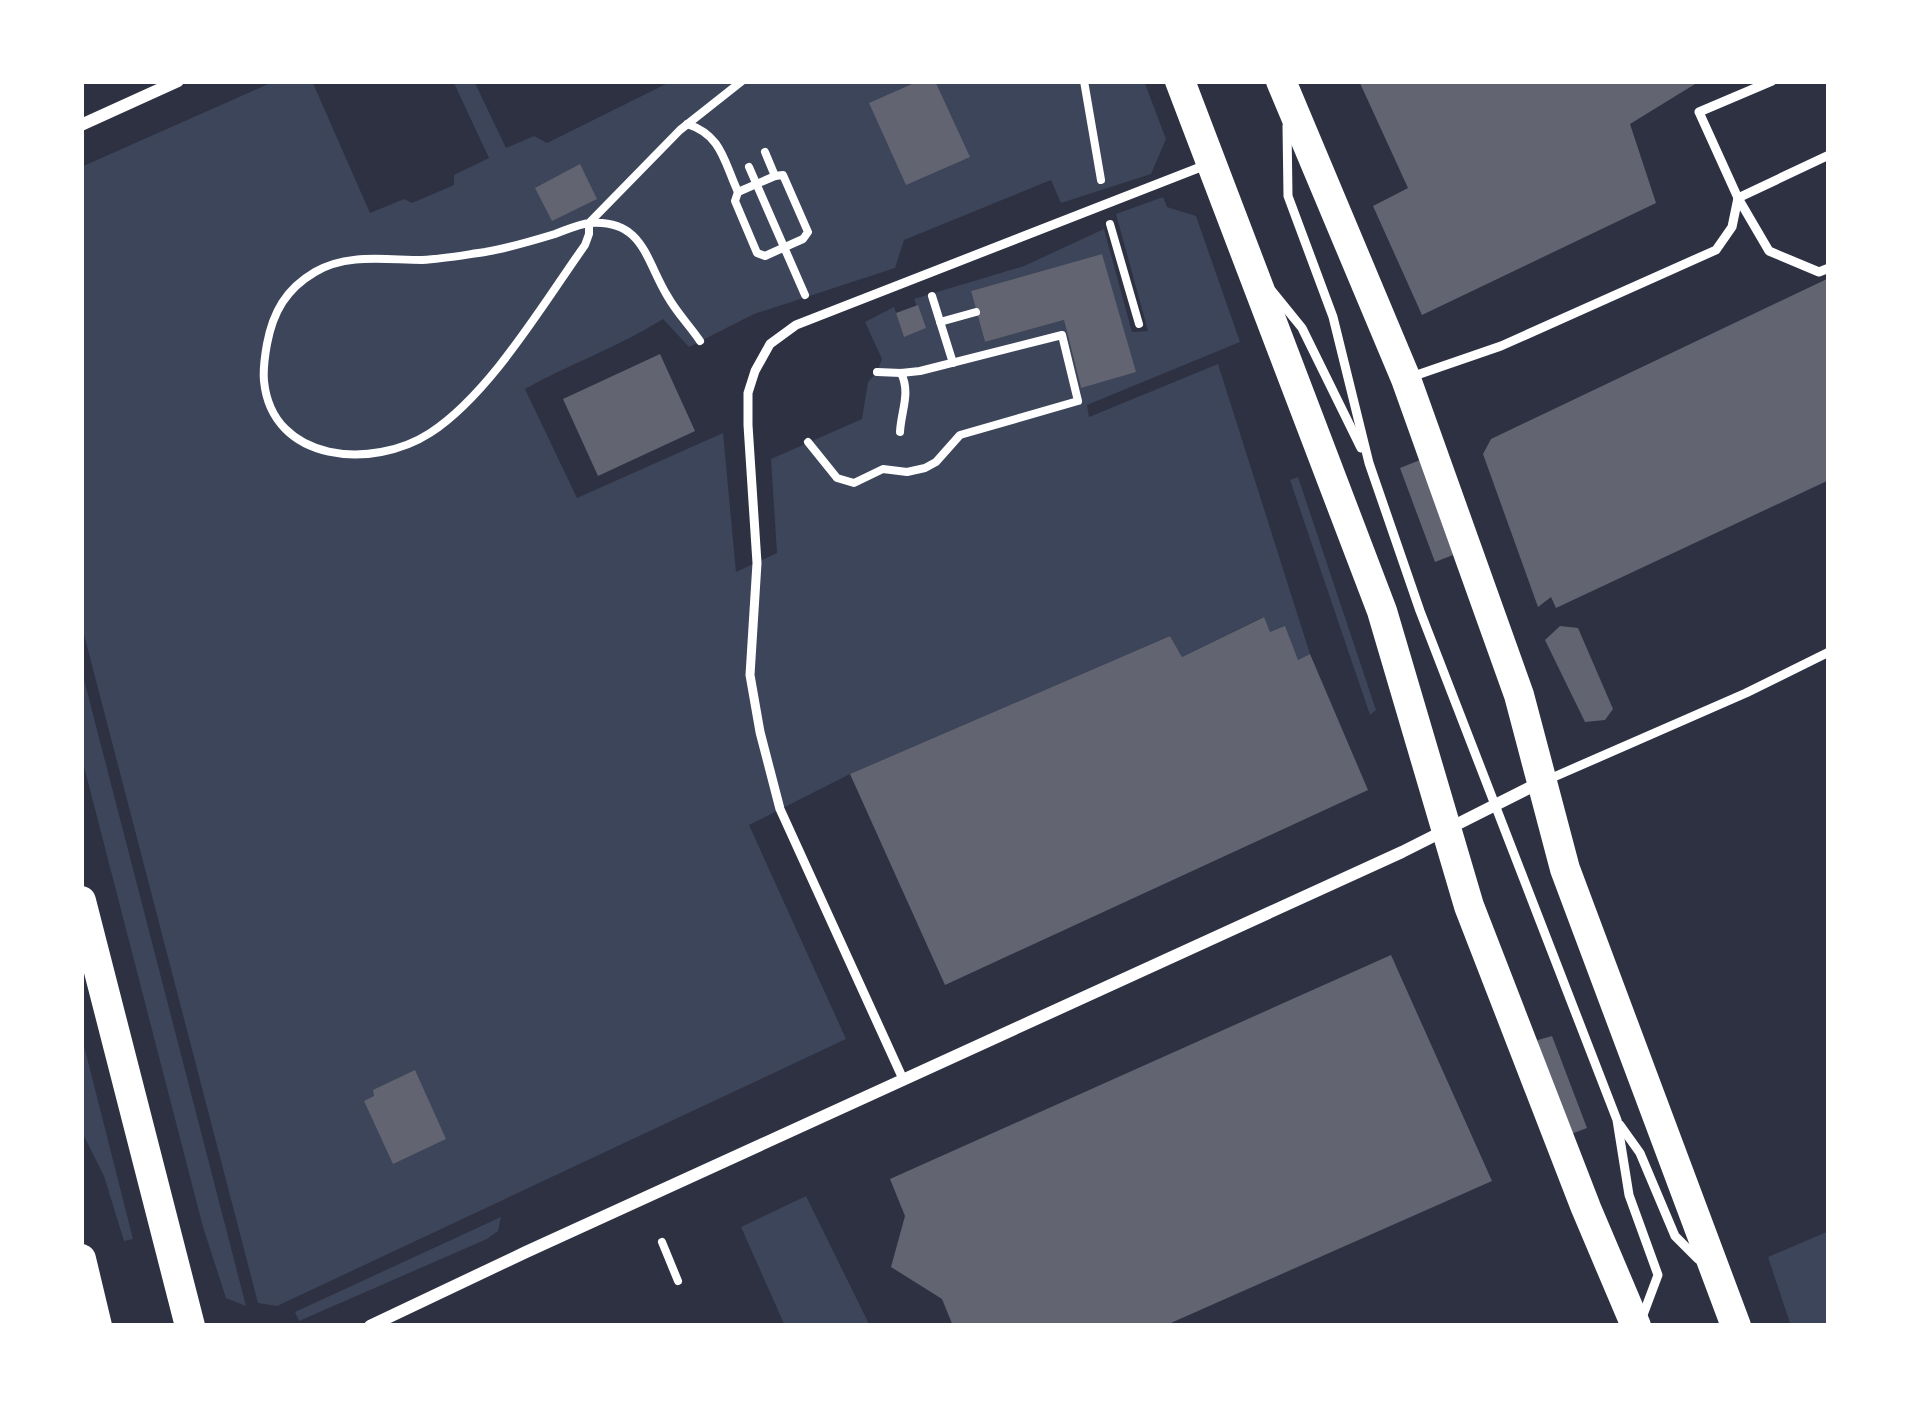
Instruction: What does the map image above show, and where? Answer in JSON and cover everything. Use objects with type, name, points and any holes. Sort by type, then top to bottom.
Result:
[{"type":"main road","points":[[1180,81],[1382,611],[1469,906],[1637,1326]]},
{"type":"main road","points":[[1284,89],[1406,379],[1520,695],[1565,869],[1736,1326]]},
{"type":"main road","points":[[81,901],[190,1326]]},
{"type":"main road","points":[[81,1259],[97,1326]]},
{"type":"street","points":[[81,125],[178,81]]},
{"type":"street","points":[[370,1326],[1542,782]]},
{"type":"lane","points":[[1772,81],[1699,112],[1738,198],[1769,251],[1819,272],[1829,268]]},
{"type":"lane","points":[[1284,89],[1288,196],[1333,317],[1369,464],[1420,611],[1617,1120],[1629,1196],[1658,1276],[1637,1326]]},
{"type":"lane","points":[[1738,198],[1829,155]]},
{"type":"lane","points":[[903,1079],[780,809],[760,732],[750,675],[757,562],[748,393],[755,371],[770,344],[796,326],[1211,163]]},
{"type":"lane","points":[[1406,379],[1501,346],[1717,250],[1732,227],[1738,198]]},
{"type":"lane","points":[[1249,262],[1302,328],[1369,464]]},
{"type":"lane","points":[[1542,782],[1829,652]]},
{"type":"lane","points":[[1617,1120],[1640,1153],[1676,1236],[1718,1279]]},
{"type":"path","points":[[700,341],[665,293],[638,239],[623,226],[589,223],[504,249],[426,260],[340,261],[316,271],[279,302],[271,322],[264,382],[274,412],[312,449],[376,455],[431,433],[501,361],[586,245],[589,223],[687,124],[742,81]]},
{"type":"path","points":[[687,124],[704,130],[718,143],[757,253],[765,256],[803,239],[808,232],[783,175],[738,192]]},
{"type":"path","points":[[765,152],[775,176]]},
{"type":"path","points":[[749,167],[805,296]]},
{"type":"path","points":[[932,294],[953,363]]},
{"type":"path","points":[[940,322],[976,312]]},
{"type":"path","points":[[808,442],[837,478],[854,483],[883,470],[925,468],[960,435],[1078,401],[1062,335],[901,374],[877,372]]},
{"type":"path","points":[[900,432],[907,396],[901,374]]},
{"type":"path","points":[[662,1242],[678,1281]]},
{"type":"shaded area","points":[[275,81],[312,81],[370,213],[404,199],[412,203],[454,185],[454,175],[489,158],[453,81],[474,81],[506,148],[534,136],[547,143],[672,81],[1144,81],[1166,139],[1151,174],[1061,203],[1051,180],[904,240],[895,268],[754,314],[689,347],[663,319],[525,389],[577,498],[723,433],[736,572],[777,553],[771,459],[862,419],[868,382],[882,359],[865,322],[894,307],[904,336],[925,328],[914,299],[1024,266],[1104,229],[1132,332],[1148,331],[1116,214],[1163,197],[1167,207],[1196,216],[1240,342],[1087,405],[1089,417],[1218,364],[1310,654],[1298,660],[1270,632],[1263,617],[1182,657],[1170,636],[850,774],[749,825],[846,1039],[277,1306],[258,1303],[81,623],[81,167]],"holes":[[[1102,254],[1081,388],[1064,320],[985,342],[971,291]]]},
{"type":"shaded area","points":[[1298,477],[1376,710],[1370,715],[1290,480]]},
{"type":"shaded area","points":[[81,668],[246,1306],[226,1298],[203,1227],[81,755]]},
{"type":"shaded area","points":[[81,1034],[133,1239],[124,1241],[104,1176],[81,1130]]},
{"type":"shaded area","points":[[806,1196],[870,1326],[785,1326],[741,1227]]},
{"type":"shaded area","points":[[501,1217],[498,1231],[487,1239],[299,1321],[295,1312]]},
{"type":"shaded area","points":[[1829,1231],[1829,1326],[1791,1326],[1768,1257]]},
{"type":"building","points":[[919,81],[935,81],[970,157],[906,185],[869,103]]},
{"type":"building","points":[[1359,81],[1700,81],[1630,124],[1656,203],[1422,315],[1373,206],[1408,188]]},
{"type":"building","points":[[580,164],[597,199],[552,221],[535,188]]},
{"type":"building","points":[[1102,254],[1136,372],[1081,388],[1064,320],[985,342],[971,291]]},
{"type":"building","points":[[1829,278],[1829,480],[1556,608],[1551,597],[1538,607],[1483,454],[1491,439]]},
{"type":"building","points":[[918,305],[926,328],[904,337],[896,313]]},
{"type":"building","points":[[660,354],[695,431],[598,476],[563,399]]},
{"type":"building","points":[[1420,460],[1453,555],[1435,562],[1400,468]]},
{"type":"building","points":[[1264,617],[1270,632],[1285,626],[1298,660],[1310,654],[1368,790],[945,985],[850,774],[1170,636],[1182,657]]},
{"type":"building","points":[[1560,626],[1578,628],[1613,709],[1605,720],[1585,722],[1545,640]]},
{"type":"building","points":[[1391,955],[1492,1181],[1164,1326],[953,1326],[942,1299],[891,1267],[905,1216],[890,1179]]},
{"type":"building","points":[[1552,1036],[1587,1128],[1571,1134],[1534,1049],[1538,1040]]},
{"type":"building","points":[[415,1070],[446,1139],[393,1164],[364,1101],[374,1096],[373,1090]]}]
